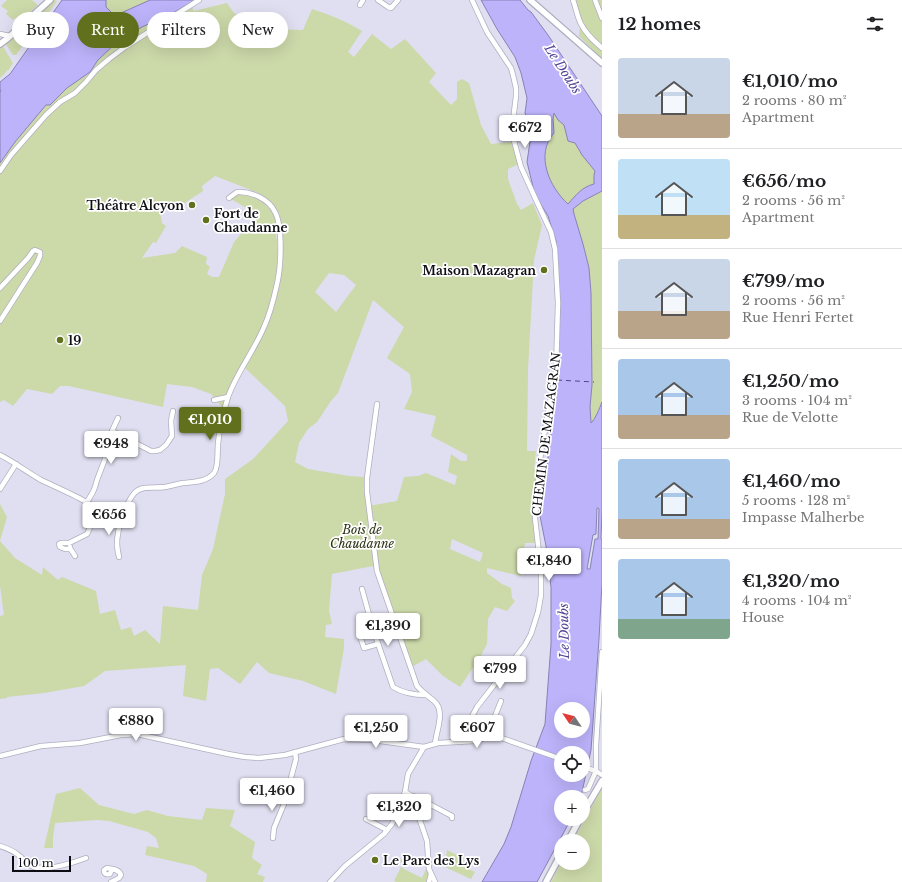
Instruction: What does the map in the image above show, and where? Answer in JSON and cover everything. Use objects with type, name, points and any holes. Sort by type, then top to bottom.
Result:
[{"type":"main road","points":[[0,44],[50,0]]},
{"type":"main road","points":[[530,0],[602,63]]},
{"type":"main road","points":[[590,801],[602,781]]},
{"type":"main road","points":[[546,882],[554,867]]},
{"type":"street","points":[[0,171],[11,155],[46,115],[60,102],[75,93],[96,70],[125,47],[199,0]]},
{"type":"street","points":[[378,0],[391,8],[398,0]]},
{"type":"street","name":"CHEMIN DE MAZAGRAN","points":[[460,742],[477,707],[525,645],[531,634],[538,612],[541,595],[541,571],[535,518],[541,451],[556,371],[558,302],[555,249],[551,232],[521,167],[513,137],[512,129],[516,88],[511,68],[487,32],[472,0]]},
{"type":"street","points":[[573,0],[583,27],[589,36],[602,48]]},
{"type":"street","points":[[595,0],[602,18]]},
{"type":"street","points":[[0,34],[10,36]]},
{"type":"street","points":[[0,455],[44,481],[96,507],[109,511],[120,511],[125,508],[133,494],[139,489],[172,486],[204,480],[215,472],[217,465],[218,443],[228,397],[264,327],[278,282],[280,253],[278,220],[276,212],[272,207],[260,197],[251,193],[237,192],[229,198]]},
{"type":"street","points":[[0,288],[33,251],[35,250],[40,252],[37,263],[0,321]]},
{"type":"street","points":[[214,400],[228,397]]},
{"type":"street","points":[[377,404],[367,478],[367,492],[377,571],[414,680],[417,686],[437,704],[440,712],[435,744]]},
{"type":"street","points":[[112,431],[151,451],[160,450],[166,445],[172,436],[171,421],[173,411]]},
{"type":"street","points":[[87,502],[95,487],[105,459],[112,431],[118,418]]},
{"type":"street","points":[[0,489],[16,464]]},
{"type":"street","points":[[70,549],[65,549],[59,545],[61,543],[69,543],[88,533],[96,507]]},
{"type":"street","points":[[119,557],[117,536],[121,516],[120,511]]},
{"type":"street","points":[[69,543],[70,549],[74,556]]},
{"type":"street","points":[[362,590],[373,629],[393,687],[414,695],[426,695]]},
{"type":"street","points":[[373,629],[359,634],[364,648],[378,644]]},
{"type":"street","points":[[585,790],[588,789],[593,770],[602,652]]},
{"type":"street","points":[[490,736],[489,731],[501,701]]},
{"type":"street","points":[[0,756],[41,746],[80,743],[121,735],[136,734],[245,756],[269,757],[285,755],[344,739],[380,741],[424,747],[435,744],[475,741],[490,736],[496,736],[554,757]]},
{"type":"street","points":[[330,882],[347,864],[387,830],[398,813],[405,792],[408,774],[424,747]]},
{"type":"street","points":[[273,838],[274,828],[284,804],[296,759],[295,752]]},
{"type":"street","points":[[590,769],[602,775]]},
{"type":"street","points":[[405,792],[452,816],[452,818]]},
{"type":"street","points":[[412,796],[427,841],[429,869],[435,882]]},
{"type":"street","points":[[366,819],[387,830]]},
{"type":"street","points":[[0,846],[16,852],[27,863],[34,867],[41,868],[65,865],[86,858]]},
{"type":"street","points":[[111,882],[119,878],[121,875],[118,870],[112,869]]},
{"type":"street","points":[[429,882],[431,874]]},
{"type":"green space","points":[[7,0],[32,0],[38,5],[30,12],[12,12],[12,19],[6,14],[8,11],[1,6]]},
{"type":"green space","points":[[54,0],[57,1],[49,12],[40,12]]},
{"type":"green space","points":[[106,0],[150,0],[123,12],[111,12],[106,7]]},
{"type":"green space","points":[[574,0],[602,0],[602,59],[579,36],[580,25]]},
{"type":"green space","name":"Bois de Chaudanne","points":[[227,3],[233,12],[228,12],[228,48],[288,48],[288,29],[303,30],[312,9],[338,18],[362,31],[348,52],[354,57],[372,34],[391,49],[405,39],[436,73],[429,82],[451,105],[457,99],[457,82],[462,79],[469,83],[481,125],[491,144],[511,142],[519,164],[508,169],[508,179],[517,204],[521,210],[533,203],[542,225],[534,260],[528,370],[527,451],[536,451],[534,468],[537,472],[533,518],[536,543],[525,543],[520,570],[521,576],[487,568],[487,573],[502,584],[511,588],[512,598],[515,601],[507,611],[495,607],[488,619],[487,644],[479,659],[460,687],[443,676],[426,659],[412,667],[389,600],[373,566],[332,574],[329,611],[332,624],[326,625],[325,637],[344,639],[344,648],[336,694],[303,681],[269,673],[257,662],[240,684],[218,668],[210,669],[206,701],[183,696],[186,665],[105,671],[84,686],[0,699],[0,616],[4,615],[0,586],[0,541],[15,558],[42,575],[43,567],[58,580],[62,577],[96,591],[100,614],[115,610],[121,630],[131,627],[134,636],[145,630],[160,644],[163,606],[198,610],[202,575],[213,549],[225,494],[225,479],[253,459],[288,421],[285,406],[245,368],[266,326],[279,282],[282,254],[282,225],[279,213],[267,199],[256,192],[215,176],[202,186],[203,191],[175,210],[170,207],[160,212],[162,223],[166,226],[156,243],[153,242],[142,258],[175,253],[182,246],[207,257],[206,264],[210,267],[207,274],[212,277],[219,277],[234,242],[257,215],[231,199],[239,195],[256,198],[266,205],[273,213],[277,227],[278,282],[264,327],[241,365],[227,394],[223,408],[211,394],[192,387],[167,384],[163,407],[69,386],[60,386],[52,394],[27,389],[13,406],[4,400],[0,402],[0,163],[15,142],[46,105],[50,105],[67,88],[90,72],[98,60],[111,48],[139,48],[139,29],[147,25],[147,48],[220,48],[220,12],[175,12],[190,4],[194,11]],"holes":[[[329,273],[344,275],[356,285],[336,312],[315,292]],[[373,300],[404,327],[387,358],[410,374],[412,392],[404,409],[436,416],[431,436],[467,455],[467,461],[461,461],[451,454],[448,472],[457,476],[455,485],[426,473],[418,476],[404,477],[397,501],[368,506],[364,477],[308,469],[295,462],[299,443],[308,429],[317,422],[338,393]],[[452,539],[483,553],[480,562],[450,549]]]},
{"type":"green space","points":[[12,37],[12,48],[21,48],[16,55],[13,55],[5,43]]},
{"type":"green space","points":[[2,45],[13,63],[8,71],[5,69],[7,71],[0,78],[0,46]]},
{"type":"green space","points":[[554,113],[558,120],[564,125],[568,141],[575,143],[582,155],[595,171],[594,184],[583,190],[568,204],[555,189],[550,180],[545,160],[548,141],[554,133]]},
{"type":"green space","points":[[602,191],[602,402],[591,423],[591,293],[589,268],[573,209],[583,201]]},
{"type":"green space","points":[[0,504],[7,517],[0,541]]},
{"type":"green space","points":[[80,788],[99,805],[134,814],[147,810],[168,816],[202,820],[206,808],[235,810],[230,826],[255,842],[252,858],[262,865],[257,874],[265,877],[263,882],[206,882],[207,874],[194,866],[145,855],[147,846],[159,848],[156,838],[148,832],[109,821],[97,820],[55,823],[53,848],[44,848],[56,794]]},
{"type":"green space","points":[[602,788],[602,882],[551,882],[557,870],[590,870],[590,834],[577,834],[581,826],[590,826],[590,810]]},
{"type":"green space","points":[[447,850],[461,857],[458,864],[475,872],[471,879],[445,867]]},
{"type":"green space","points":[[400,859],[405,863],[402,868],[422,878],[426,869],[428,870],[429,875],[427,882],[394,881],[403,863],[399,861]]},
{"type":"water","points":[[62,0],[106,0],[106,7],[111,12],[77,12],[77,48],[111,48],[98,60],[90,72],[67,88],[50,105],[46,105],[15,142],[0,163],[0,82],[10,74],[28,48],[69,48],[69,12],[54,12]]},
{"type":"water","points":[[150,0],[195,0],[175,12],[147,12],[147,25],[139,29],[139,12],[123,12]]},
{"type":"water","name":"Le Doubs","points":[[481,0],[520,0],[548,35],[602,116],[602,191],[583,201],[573,209],[589,268],[591,293],[591,423],[602,402],[602,583],[590,755],[590,746],[554,746],[554,782],[584,782],[582,790],[554,790],[554,826],[567,826],[563,834],[554,834],[554,850],[537,882],[482,882],[504,844],[511,827],[531,761],[545,724],[551,644],[551,587],[546,546],[540,516],[557,389],[560,307],[556,241],[548,216],[535,195],[527,162],[531,135],[529,123],[525,113],[527,98],[521,73],[515,57]],"holes":[[[554,113],[558,120],[564,125],[568,141],[575,143],[582,155],[595,171],[594,184],[583,189],[568,204],[561,197],[550,180],[545,160],[548,141],[554,133]],[[597,508],[599,509],[598,539],[595,539],[590,569],[587,569],[593,535],[596,534]]]},
{"type":"ferry route","points":[[557,380],[594,382]]},
{"type":"place","name":"Théâtre Alcyon","points":[[192,205]]},
{"type":"place","name":"Fort de Chaudanne","points":[[206,220]]},
{"type":"place","name":"Maison Mazagran","points":[[544,270]]},
{"type":"place","name":"19","points":[[60,340]]},
{"type":"place","name":"Le Parc des Lys","points":[[375,860]]}]
